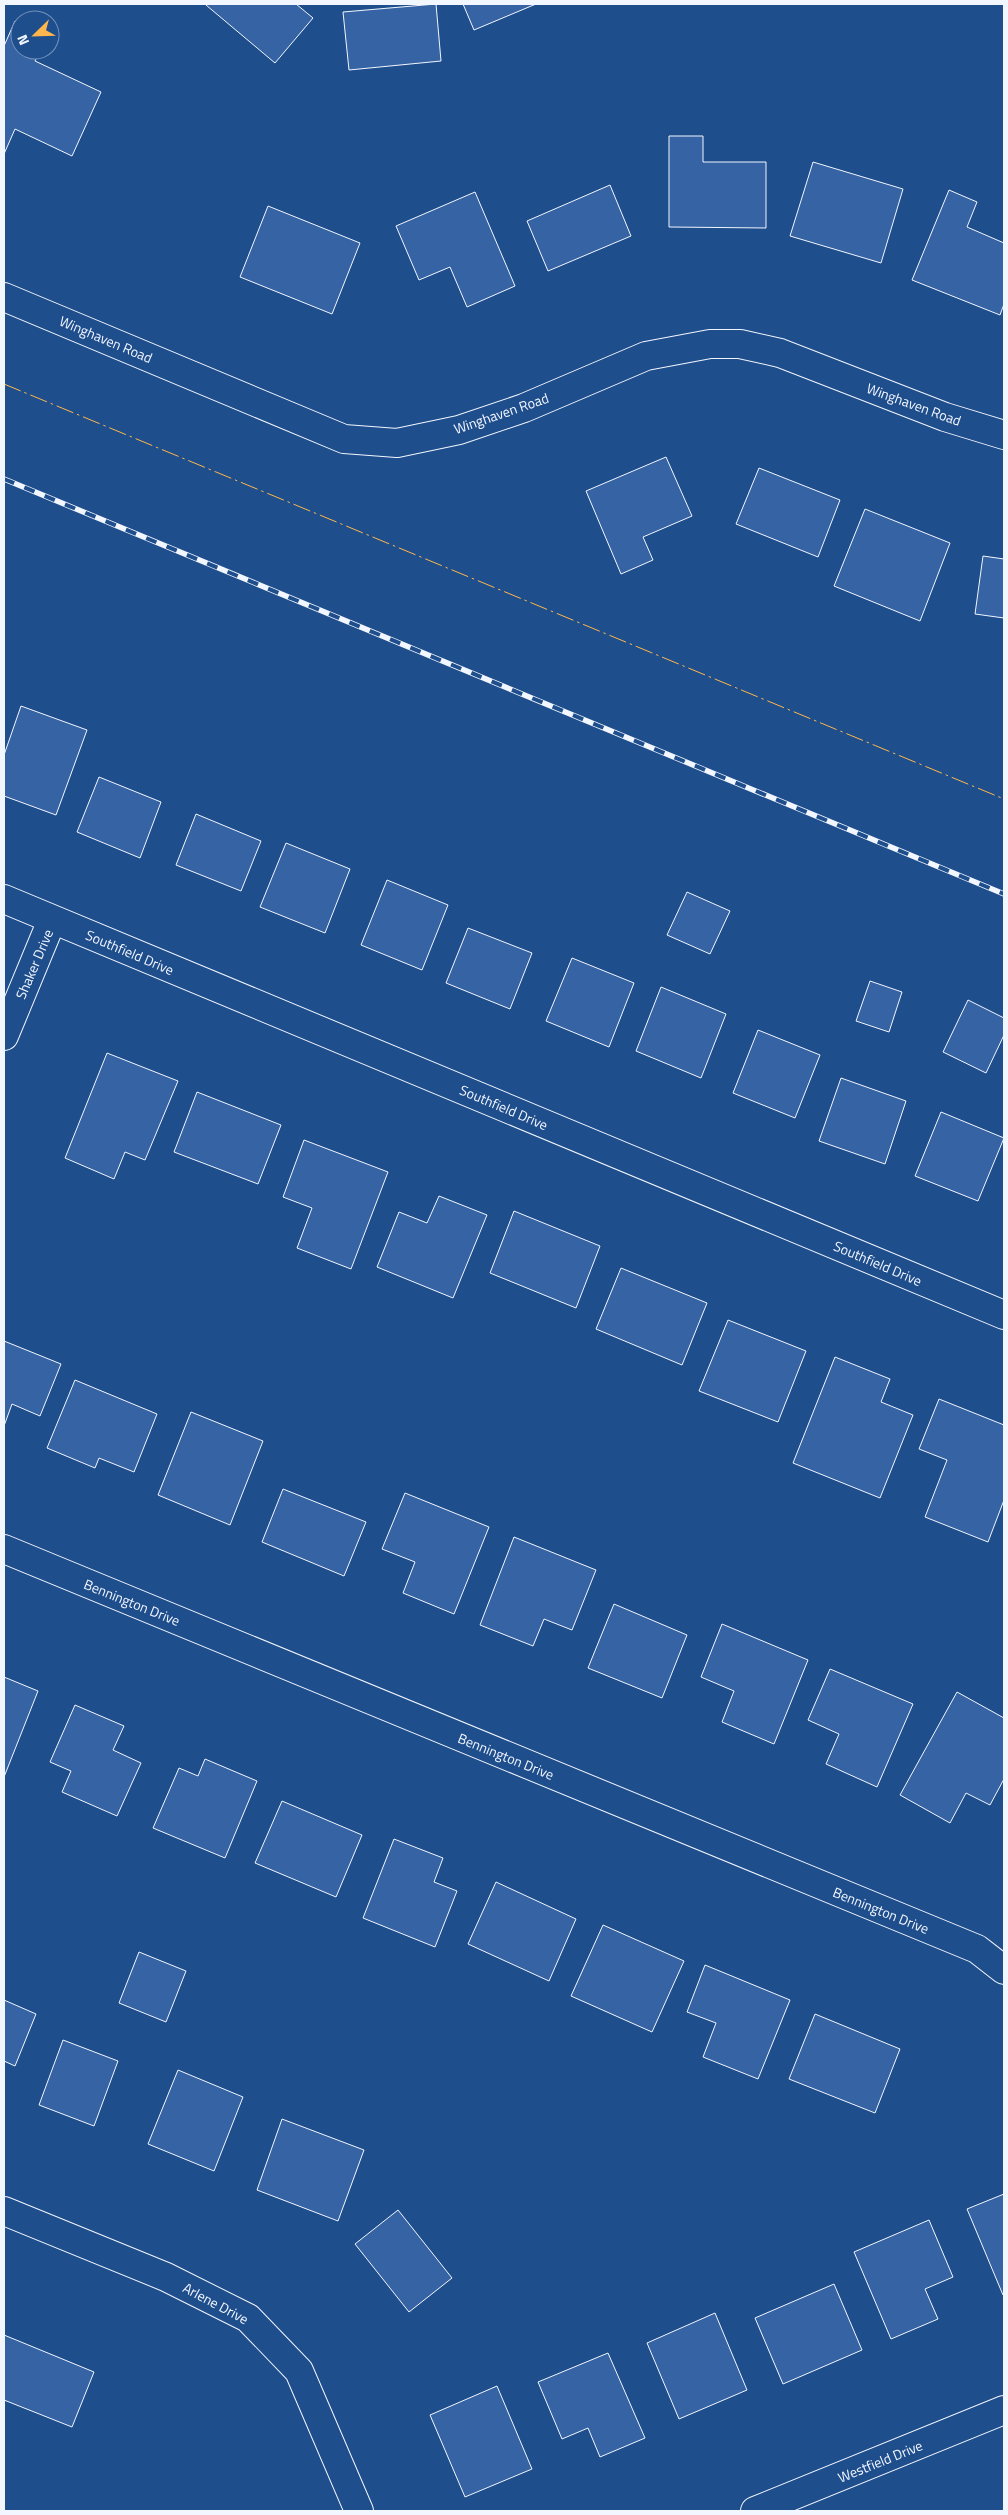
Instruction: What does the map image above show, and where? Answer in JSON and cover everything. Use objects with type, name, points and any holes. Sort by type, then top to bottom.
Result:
[{"type":"street","name":"Winghaven Road","points":[[4,297],[344,439],[397,443],[459,430],[524,408],[646,356],[710,344],[740,344],[780,353],[945,417],[1004,435]]},
{"type":"street","name":"Southfield Drive","points":[[4,899],[1004,1315]]},
{"type":"street","name":"Shaker Drive","points":[[4,1036],[52,920]]},
{"type":"street","name":"Bennington Drive","points":[[4,1549],[978,1949],[1004,1970]]},
{"type":"street","name":"Arlene Drive","points":[[4,2211],[166,2277],[248,2318],[299,2372],[359,2511]]},
{"type":"street","name":"Westfield Drive","points":[[756,2511],[1004,2410]]},
{"type":"building","points":[[207,4],[296,4],[313,18],[275,63]]},
{"type":"building","points":[[436,4],[441,61],[349,70],[343,12]]},
{"type":"building","points":[[463,4],[536,4],[474,30]]},
{"type":"building","points":[[10,32],[10,60],[35,60],[101,92],[72,156],[15,129],[4,154],[4,46]]},
{"type":"building","points":[[669,136],[703,136],[703,162],[766,162],[766,228],[669,227]]},
{"type":"building","points":[[813,162],[903,189],[881,263],[790,236]]},
{"type":"building","points":[[610,185],[631,236],[548,271],[527,221]]},
{"type":"building","points":[[949,190],[977,202],[967,227],[1004,243],[1004,304],[1000,315],[912,280]]},
{"type":"building","points":[[475,192],[515,286],[467,307],[450,267],[419,280],[396,226]]},
{"type":"building","points":[[268,206],[360,243],[332,314],[240,277]]},
{"type":"building","points":[[666,457],[692,516],[643,537],[653,560],[621,574],[586,491]]},
{"type":"building","points":[[759,468],[840,500],[818,557],[736,524]]},
{"type":"building","points":[[865,509],[950,543],[920,621],[834,586]]},
{"type":"building","points":[[983,556],[1004,559],[1004,618],[975,614]]},
{"type":"building","points":[[21,706],[87,730],[56,815],[4,796],[4,755]]},
{"type":"building","points":[[99,777],[161,802],[140,858],[77,832]]},
{"type":"building","points":[[196,814],[261,841],[241,891],[176,865]]},
{"type":"building","points":[[286,843],[350,869],[325,933],[260,907]]},
{"type":"building","points":[[387,880],[448,905],[422,970],[361,945]]},
{"type":"building","points":[[687,892],[730,911],[710,954],[667,935]]},
{"type":"building","points":[[468,928],[532,953],[510,1009],[446,983]]},
{"type":"building","points":[[572,958],[634,983],[609,1047],[546,1021]]},
{"type":"building","points":[[870,981],[902,992],[889,1032],[856,1021]]},
{"type":"building","points":[[661,987],[726,1014],[701,1078],[636,1051]]},
{"type":"building","points":[[968,1000],[1004,1018],[1004,1035],[986,1073],[943,1052]]},
{"type":"building","points":[[758,1030],[820,1055],[795,1118],[733,1093]]},
{"type":"building","points":[[107,1053],[178,1081],[145,1160],[125,1152],[114,1179],[65,1158]]},
{"type":"building","points":[[841,1078],[906,1101],[885,1164],[819,1141]]},
{"type":"building","points":[[197,1092],[281,1125],[258,1184],[174,1152]]},
{"type":"building","points":[[941,1112],[1004,1138],[978,1201],[915,1176]]},
{"type":"building","points":[[304,1140],[388,1172],[351,1269],[297,1248],[312,1208],[283,1197]]},
{"type":"building","points":[[439,1196],[487,1215],[453,1298],[377,1267],[399,1212],[427,1223]]},
{"type":"building","points":[[514,1211],[600,1246],[576,1308],[490,1273]]},
{"type":"building","points":[[621,1268],[707,1303],[682,1365],[596,1329]]},
{"type":"building","points":[[728,1320],[806,1351],[778,1422],[699,1391]]},
{"type":"building","points":[[4,1341],[61,1364],[40,1416],[12,1404],[4,1426]]},
{"type":"building","points":[[835,1357],[890,1379],[881,1402],[913,1415],[880,1498],[793,1463]]},
{"type":"building","points":[[75,1380],[157,1414],[134,1472],[99,1458],[95,1468],[47,1448]]},
{"type":"building","points":[[939,1399],[1004,1425],[1004,1500],[988,1542],[925,1517],[947,1460],[919,1449]]},
{"type":"building","points":[[191,1412],[263,1441],[230,1525],[158,1495]]},
{"type":"building","points":[[283,1489],[366,1522],[344,1576],[262,1542]]},
{"type":"building","points":[[405,1493],[489,1527],[454,1614],[403,1593],[415,1562],[382,1549]]},
{"type":"building","points":[[514,1537],[596,1570],[572,1630],[544,1619],[533,1646],[480,1625]]},
{"type":"building","points":[[614,1604],[687,1635],[662,1698],[588,1668]]},
{"type":"building","points":[[722,1624],[808,1660],[774,1744],[722,1722],[734,1691],[701,1677]]},
{"type":"building","points":[[830,1669],[913,1704],[877,1787],[826,1764],[839,1734],[808,1720]]},
{"type":"building","points":[[4,1677],[38,1691],[4,1777]]},
{"type":"building","points":[[957,1692],[1004,1718],[1004,1779],[990,1805],[966,1793],[950,1823],[900,1795]]},
{"type":"building","points":[[75,1705],[124,1726],[113,1750],[141,1763],[117,1816],[62,1792],[71,1771],[50,1762]]},
{"type":"building","points":[[205,1759],[257,1781],[225,1858],[153,1828],[179,1768],[198,1776]]},
{"type":"building","points":[[282,1801],[362,1835],[336,1897],[255,1863]]},
{"type":"building","points":[[394,1839],[443,1858],[434,1882],[457,1891],[435,1947],[363,1918]]},
{"type":"building","points":[[496,1882],[576,1919],[549,1981],[468,1944]]},
{"type":"building","points":[[603,1925],[684,1961],[652,2032],[571,1996]]},
{"type":"building","points":[[139,1952],[186,1971],[166,2022],[119,2003]]},
{"type":"building","points":[[705,1965],[790,2000],[758,2079],[703,2057],[716,2023],[687,2012]]},
{"type":"building","points":[[4,2000],[36,2014],[15,2066],[4,2061]]},
{"type":"building","points":[[815,2014],[900,2049],[875,2113],[789,2079]]},
{"type":"building","points":[[63,2040],[118,2061],[94,2126],[39,2105]]},
{"type":"building","points":[[178,2070],[243,2097],[214,2171],[148,2144]]},
{"type":"building","points":[[282,2119],[364,2150],[338,2221],[257,2190]]},
{"type":"building","points":[[1004,2194],[1004,2294],[1003,2295],[967,2209]]},
{"type":"building","points":[[398,2210],[452,2278],[409,2312],[355,2244]]},
{"type":"building","points":[[929,2220],[953,2277],[925,2289],[938,2319],[891,2339],[854,2252]]},
{"type":"building","points":[[834,2284],[862,2350],[783,2384],[755,2318]]},
{"type":"building","points":[[715,2313],[747,2390],[679,2419],[647,2343]]},
{"type":"building","points":[[4,2335],[94,2372],[72,2427],[4,2400]]},
{"type":"building","points":[[608,2353],[645,2438],[600,2457],[588,2428],[562,2439],[538,2382]]},
{"type":"building","points":[[497,2386],[532,2469],[465,2497],[430,2415]]},
{"type":"railway","points":[[4,479],[1004,894]]},
{"type":"power","points":[[4,384],[1004,799]]}]
